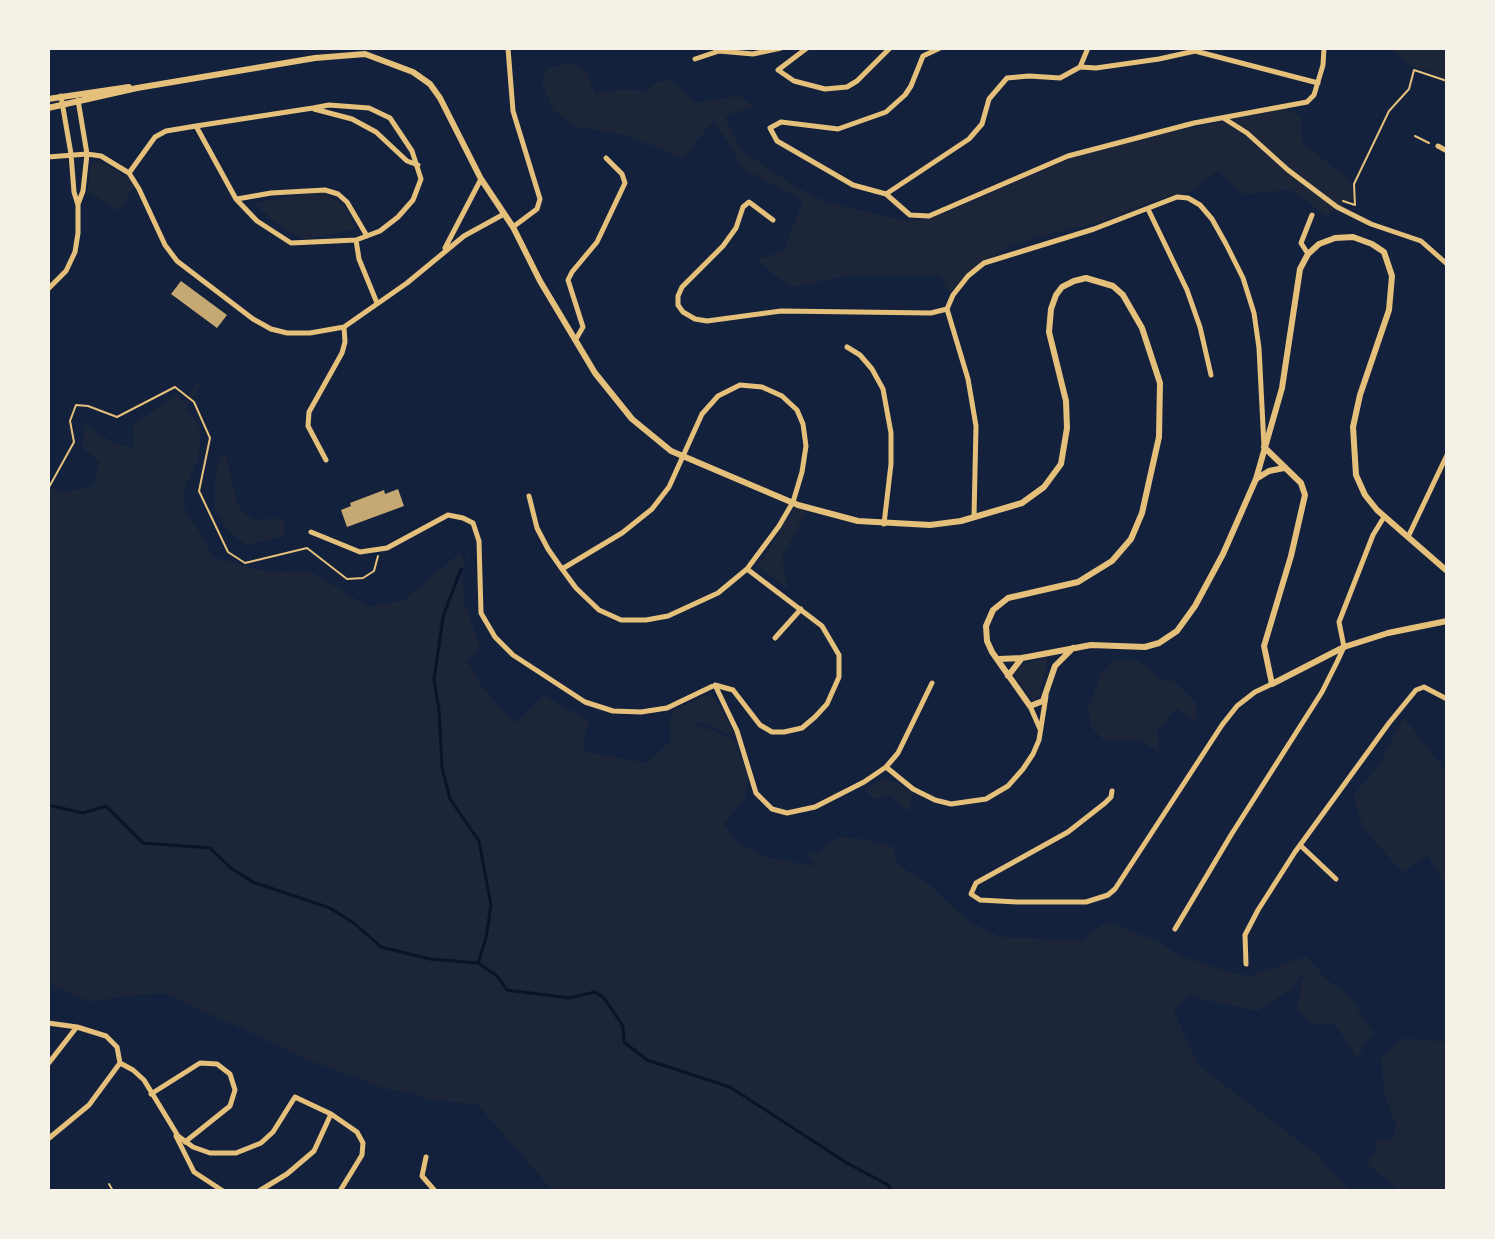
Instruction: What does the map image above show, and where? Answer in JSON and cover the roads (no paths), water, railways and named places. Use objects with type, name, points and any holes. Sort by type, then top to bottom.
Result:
[{"type":"street","points":[[508,48],[513,111],[540,199],[537,209],[513,227]]},
{"type":"street","points":[[695,59],[719,51],[753,54],[781,48]]},
{"type":"street","points":[[807,48],[778,70],[794,81],[837,89],[857,81],[890,48]]},
{"type":"street","points":[[940,48],[923,56],[905,95],[886,112],[838,129],[781,122],[770,128],[777,141],[853,185],[886,194],[910,215],[929,216],[1068,156],[1247,111],[1307,102],[1314,95],[1318,83],[1324,48]]},
{"type":"street","points":[[1080,67],[1088,48]]},
{"type":"street","points":[[886,194],[969,139],[982,124],[989,99],[1007,78],[1060,78],[1080,67],[1127,63],[1195,51],[1318,83]]},
{"type":"street","points":[[48,108],[137,88],[315,58],[365,54],[400,65],[430,84],[440,98],[481,179],[513,227],[540,281],[608,391],[632,419],[659,444],[684,457],[793,502],[829,514],[884,524],[930,525],[974,517],[1022,503],[1044,487],[1055,474],[1065,452],[1067,428],[1066,401],[1049,332],[1051,309],[1062,287],[1074,281],[1086,278],[1113,286],[1123,295],[1142,328],[1160,383],[1159,437],[1142,513],[1131,539],[1112,561],[1078,582],[1008,598],[993,610],[986,626],[992,652],[1030,706],[1041,730]]},
{"type":"street","points":[[48,99],[130,86],[137,88]]},
{"type":"street","points":[[74,94],[79,102],[87,154],[83,191],[78,205]]},
{"type":"street","points":[[48,289],[66,271],[75,252],[78,233],[78,205],[61,96]]},
{"type":"street","points":[[129,173],[155,137],[166,131],[196,126],[313,108],[329,105],[369,108],[390,118],[397,125],[418,165],[421,179],[413,200],[388,225],[367,236],[356,240],[291,243],[257,221],[236,199],[196,126]]},
{"type":"street","points":[[352,119],[353,107]]},
{"type":"street","points":[[313,108],[352,119],[376,132],[407,161],[418,165]]},
{"type":"street","points":[[1225,119],[1247,133],[1288,170],[1337,207],[1371,224],[1421,241],[1447,264]]},
{"type":"street","points":[[1438,146],[1447,151]]},
{"type":"street","points":[[48,157],[71,154],[101,156],[129,173],[165,245],[177,261],[253,319],[287,333],[310,333],[344,327],[407,283],[443,252],[504,214]]},
{"type":"street","points":[[576,339],[583,327],[568,280],[597,242],[625,183],[622,174],[606,158]]},
{"type":"street","points":[[443,252],[481,179]]},
{"type":"street","points":[[236,199],[271,193],[325,190],[338,194],[347,202],[367,236]]},
{"type":"street","points":[[974,517],[976,426],[968,379],[947,309],[953,295],[968,276],[984,263],[1094,229],[1177,197],[1188,198],[1200,205],[1212,219],[1243,278],[1254,313],[1259,348],[1264,447],[1301,483],[1305,495],[1291,556],[1264,646],[1272,684]]},
{"type":"street","points":[[773,220],[749,202],[743,207],[736,228],[723,246],[682,287],[678,305],[683,312],[707,321],[781,311],[885,314],[931,313],[947,309]]},
{"type":"street","points":[[1148,209],[1187,290],[1200,327],[1211,375]]},
{"type":"street","points":[[1308,254],[1301,243],[1312,215]]},
{"type":"street","points":[[999,659],[1022,658],[1091,645],[1145,647],[1159,643],[1177,631],[1195,606],[1223,554],[1256,479],[1282,388],[1300,269],[1308,254],[1319,244],[1335,238],[1353,237],[1372,244],[1384,252],[1392,276],[1392,296],[1360,395],[1353,427],[1356,475],[1365,495],[1384,517],[1447,571]]},
{"type":"street","points":[[356,240],[359,259],[377,303]]},
{"type":"street","points":[[326,460],[308,426],[309,412],[342,353],[344,327]]},
{"type":"street","points":[[847,347],[860,355],[872,369],[883,389],[891,433],[884,524]]},
{"type":"street","points":[[529,496],[537,528],[562,569],[599,610],[621,620],[646,620],[690,608],[718,593],[747,569],[793,502],[806,446],[803,424],[797,410],[782,396],[762,387],[740,385],[718,396],[702,414],[669,487],[645,516],[562,569]]},
{"type":"street","points":[[1408,538],[1447,455]]},
{"type":"street","points":[[1256,479],[1269,471],[1284,468]]},
{"type":"street","points":[[311,532],[350,550],[378,551],[395,545],[448,515],[463,518],[473,523],[479,541],[481,613],[490,630],[513,655],[585,702],[613,711],[641,712],[667,708],[715,685],[733,690],[760,725],[772,732],[802,728],[815,717],[834,692],[839,677],[839,655],[822,626],[747,569]]},
{"type":"street","points":[[1175,929],[1322,692],[1344,647],[1339,622],[1373,535],[1384,517]]},
{"type":"street","points":[[775,638],[801,609]]},
{"type":"street","points":[[1112,791],[1105,803],[1068,832],[976,883],[971,894],[980,900],[1017,902],[1086,902],[1108,895],[1237,706],[1255,692],[1344,647],[1388,633],[1447,621]]},
{"type":"street","points":[[886,767],[913,789],[951,804],[986,799],[1008,786],[1023,769],[1039,740],[1046,695],[1055,666],[1073,648]]},
{"type":"street","points":[[1049,652],[1055,666]]},
{"type":"street","points":[[1008,676],[1022,658]]},
{"type":"street","points":[[715,685],[737,731],[756,793],[772,809],[787,813],[815,807],[886,767],[909,731],[932,683]]},
{"type":"street","points":[[1246,964],[1245,935],[1258,910],[1300,845],[1416,690],[1424,687],[1447,699]]},
{"type":"street","points":[[1030,706],[1040,703],[1046,695]]},
{"type":"street","points":[[1300,845],[1336,879]]},
{"type":"street","points":[[48,1023],[77,1027],[110,1039],[119,1052],[120,1063],[89,1105],[48,1139]]},
{"type":"street","points":[[48,1064],[77,1027]]},
{"type":"street","points":[[120,1063],[139,1074],[173,1128],[194,1172],[223,1191]]},
{"type":"street","points":[[151,1094],[200,1063],[217,1064],[230,1074],[235,1090],[230,1106],[185,1142]]},
{"type":"street","points":[[173,1128],[185,1142],[210,1153],[228,1154],[245,1150],[273,1132],[295,1097],[331,1114],[357,1132],[363,1143],[362,1155],[340,1191]]},
{"type":"street","points":[[259,1191],[287,1174],[314,1151],[331,1114]]},
{"type":"street","points":[[426,1157],[422,1176],[435,1191]]},
{"type":"waterway","points":[[461,569],[443,617],[434,680],[442,768],[450,799],[479,841],[491,905],[478,963]]},
{"type":"waterway","points":[[48,805],[83,813],[106,806],[143,843],[210,848],[231,868],[253,882],[330,908],[355,924],[381,947],[430,959],[478,963],[497,976],[507,990],[569,998],[595,992],[604,998],[623,1026],[624,1042],[647,1060],[730,1087],[847,1163],[888,1185],[892,1191]]}]
